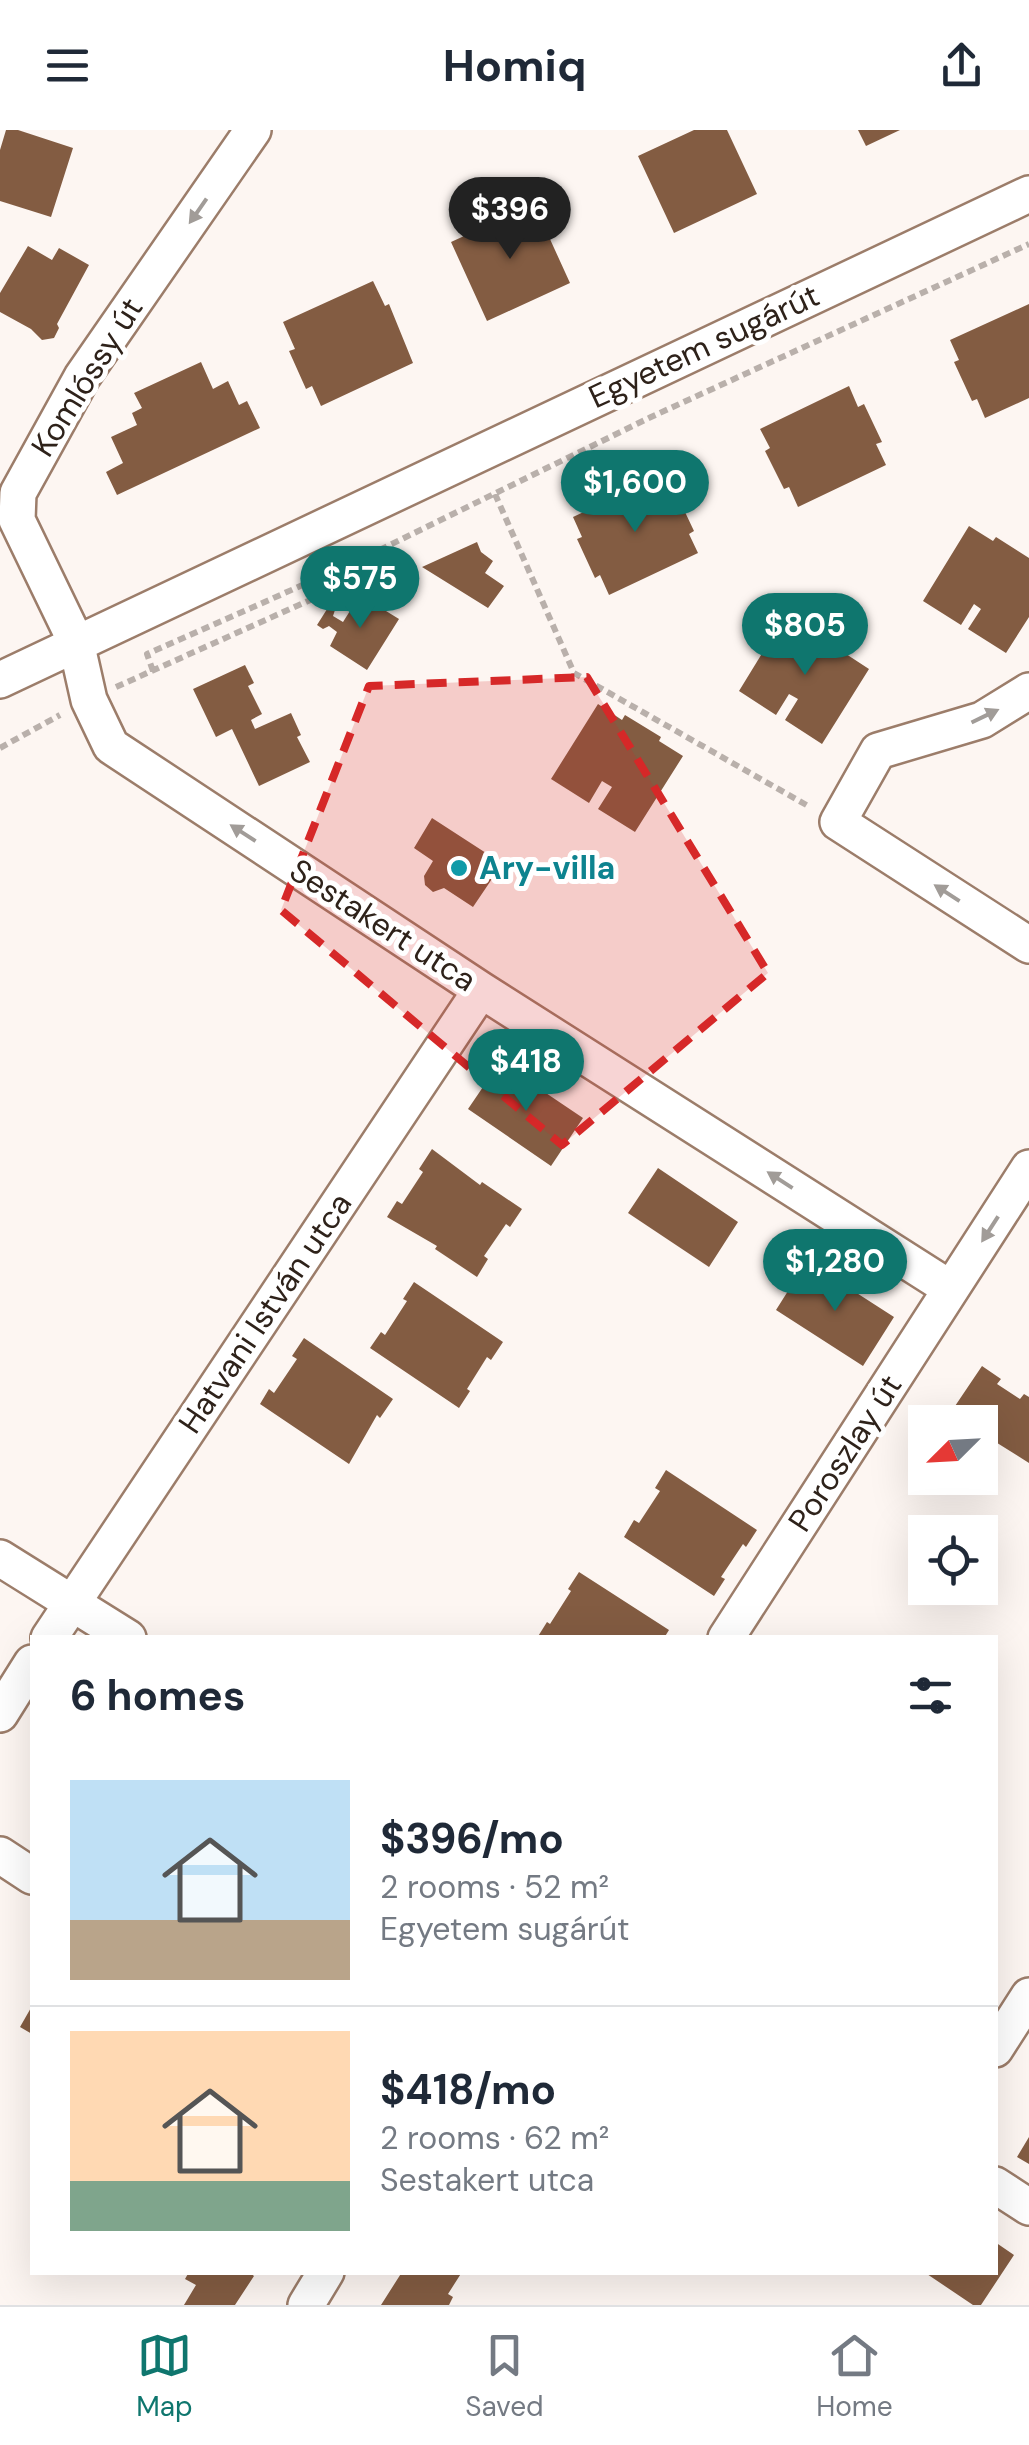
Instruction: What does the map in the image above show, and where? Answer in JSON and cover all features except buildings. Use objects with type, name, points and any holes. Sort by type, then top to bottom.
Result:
[{"type":"street","name":"Komlóssy út","points":[[76,642],[17,520],[18,494],[82,376],[253,130]]},
{"type":"street","name":"Egyetem sugárút","points":[[0,680],[1029,194]]},
{"type":"street","name":"Sestakert utca","points":[[76,642],[89,700],[111,746],[481,990],[951,1289]]},
{"type":"street","points":[[1029,691],[982,720],[878,751],[838,822],[1029,945]]},
{"type":"street","name":"Hatvani István utca","points":[[51,1635],[481,990]]},
{"type":"street","name":"Poroszlay út","points":[[728,1635],[1029,1168]]},
{"type":"street","points":[[0,1558],[123,1635]]},
{"type":"street","points":[[0,1714],[30,1666]]},
{"type":"street","points":[[0,1855],[30,1875]]},
{"type":"street","points":[[998,2044],[1029,1996]]},
{"type":"street","points":[[998,2186],[1029,2207]]},
{"type":"street","points":[[306,2305],[324,2275]]},
{"type":"path","points":[[357,561],[318,596],[154,670],[146,654],[357,561],[651,417],[1029,244]]},
{"type":"path","points":[[476,454],[574,673],[838,822]]},
{"type":"highlighted area","points":[[587,677],[768,973],[562,1145],[281,910],[369,686]]},
{"type":"place","name":"Ary-villa","points":[[459,868]]}]
